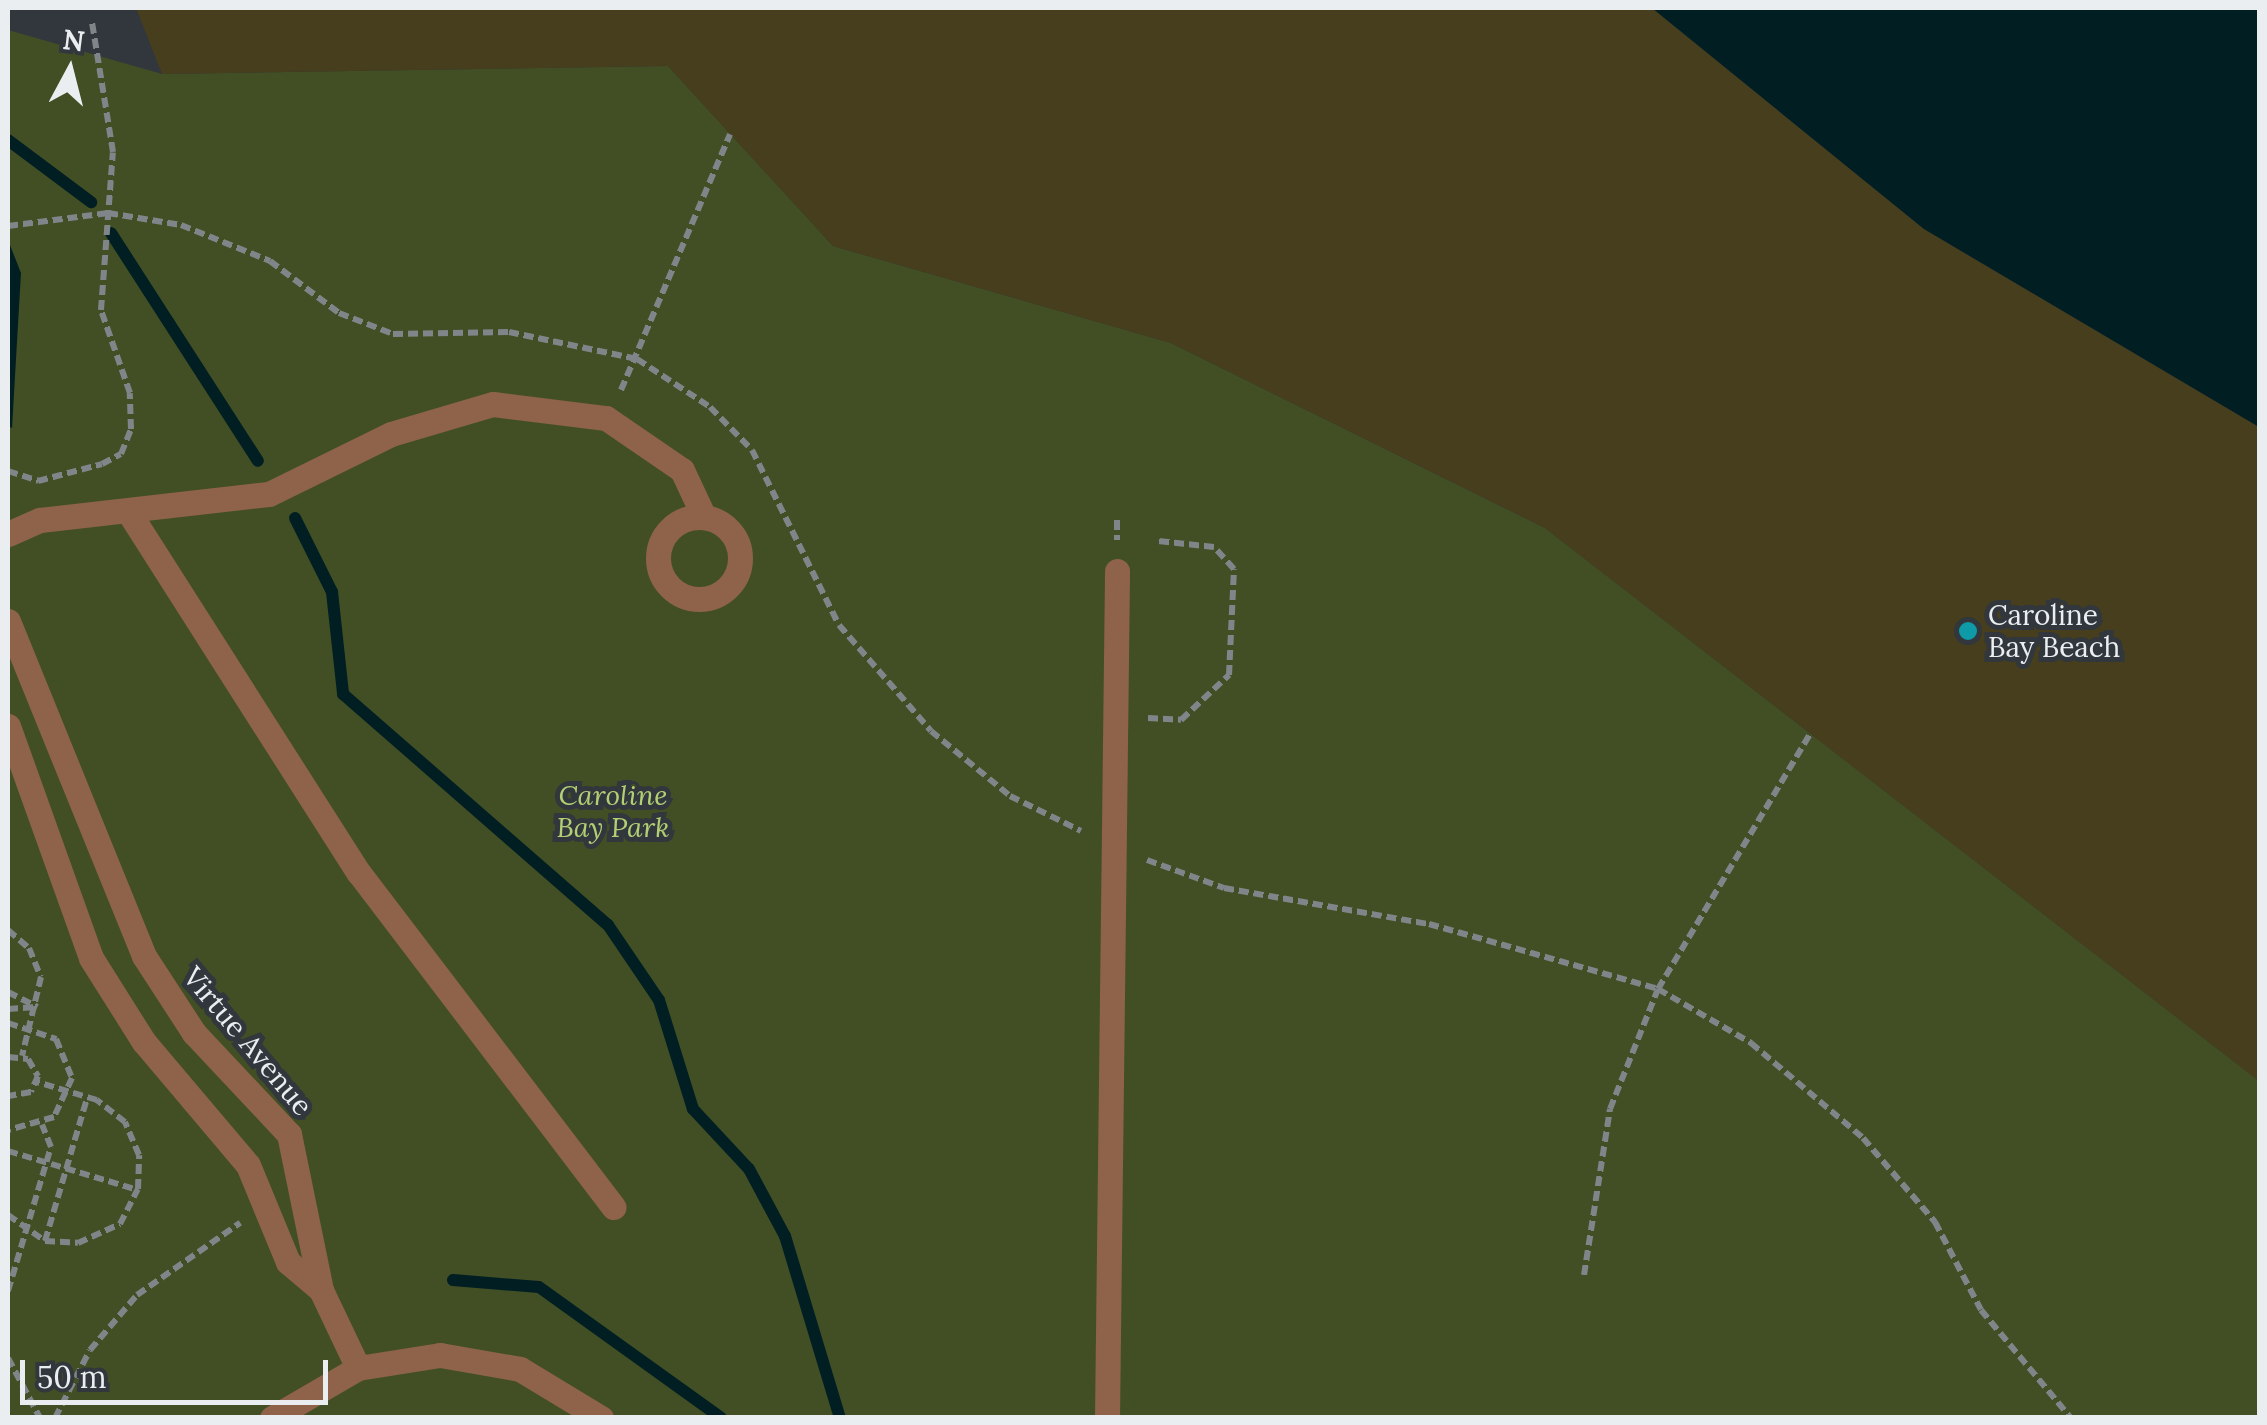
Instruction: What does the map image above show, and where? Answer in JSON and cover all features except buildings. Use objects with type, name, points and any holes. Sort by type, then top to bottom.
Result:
[{"type":"street","points":[[8,534],[40,520],[269,494],[408,427],[493,404],[606,418],[682,470],[704,517]]},
{"type":"street","points":[[128,511],[358,873],[613,1207]]},
{"type":"street","points":[[1108,1418],[1118,850],[1118,571]]},
{"type":"street","name":"Virtue Avenue","points":[[8,621],[144,956],[194,1033],[289,1134],[321,1290]]},
{"type":"street","points":[[8,726],[91,958],[144,1042],[248,1165],[288,1262],[321,1290],[358,1368]]},
{"type":"street","points":[[272,1418],[358,1368],[440,1356],[520,1369],[601,1418]]},
{"type":"path","points":[[8,471],[38,481],[102,464],[120,454],[131,429],[130,393],[102,310],[111,102],[92,22]]},
{"type":"path","points":[[637,359],[730,134]]},
{"type":"path","points":[[8,226],[108,213],[181,225],[270,261],[339,313],[392,334],[509,332],[637,359],[710,407],[752,450],[839,625],[931,731],[1010,796],[1118,850],[1224,888],[1429,924],[1658,988],[1751,1043],[1863,1138],[1935,1222],[1991,1324],[2072,1418]]},
{"type":"path","points":[[1117,717],[1181,720],[1229,674],[1234,570],[1214,547],[1158,542]]},
{"type":"path","points":[[1584,1275],[1610,1109],[1658,988],[1810,734]]},
{"type":"path","points":[[8,930],[38,962],[37,1007],[22,1056],[37,1082],[112,1108],[134,1138],[138,1190],[120,1224],[96,1239],[45,1241],[25,1231],[8,1215]]},
{"type":"path","points":[[8,992],[37,1007]]},
{"type":"path","points":[[8,1009],[37,1007]]},
{"type":"path","points":[[8,1023],[32,1024],[65,1050],[69,1092],[42,1125],[8,1130]]},
{"type":"path","points":[[8,1057],[22,1056]]},
{"type":"path","points":[[8,1100],[37,1082]]},
{"type":"path","points":[[45,1241],[86,1098]]},
{"type":"path","points":[[8,1291],[46,1162],[42,1125]]},
{"type":"path","points":[[8,1151],[138,1190]]},
{"type":"path","points":[[56,1418],[90,1350],[137,1296],[232,1226],[266,1214]]},
{"type":"path","points":[[8,1358],[40,1418]]},
{"type":"path","points":[[445,1418],[453,1418]]},
{"type":"green space","name":"Caroline Bay Park","points":[[8,30],[162,74],[668,66],[833,246],[1171,343],[1545,528],[2259,1081],[2259,1417],[8,1417]]},
{"type":"sand","name":"Caroline Bay Beach","points":[[136,8],[1652,8],[1924,229],[2259,427],[2259,1081],[1545,528],[1171,343],[833,246],[668,66],[162,74]]},
{"type":"water","points":[[1652,8],[2259,8],[2259,427],[1924,229]]},
{"type":"water","points":[[8,240],[21,273],[12,428],[8,426]]},
{"type":"waterway","points":[[8,140],[91,202]]},
{"type":"waterway","points":[[111,233],[258,461]]},
{"type":"waterway","points":[[295,518],[332,592],[343,694],[608,925],[659,1000],[693,1109],[749,1169],[785,1236],[840,1418]]},
{"type":"waterway","points":[[453,1280],[539,1287],[721,1418]]},
{"type":"place","name":"Caroline Bay Beach","points":[[1968,631]]}]
